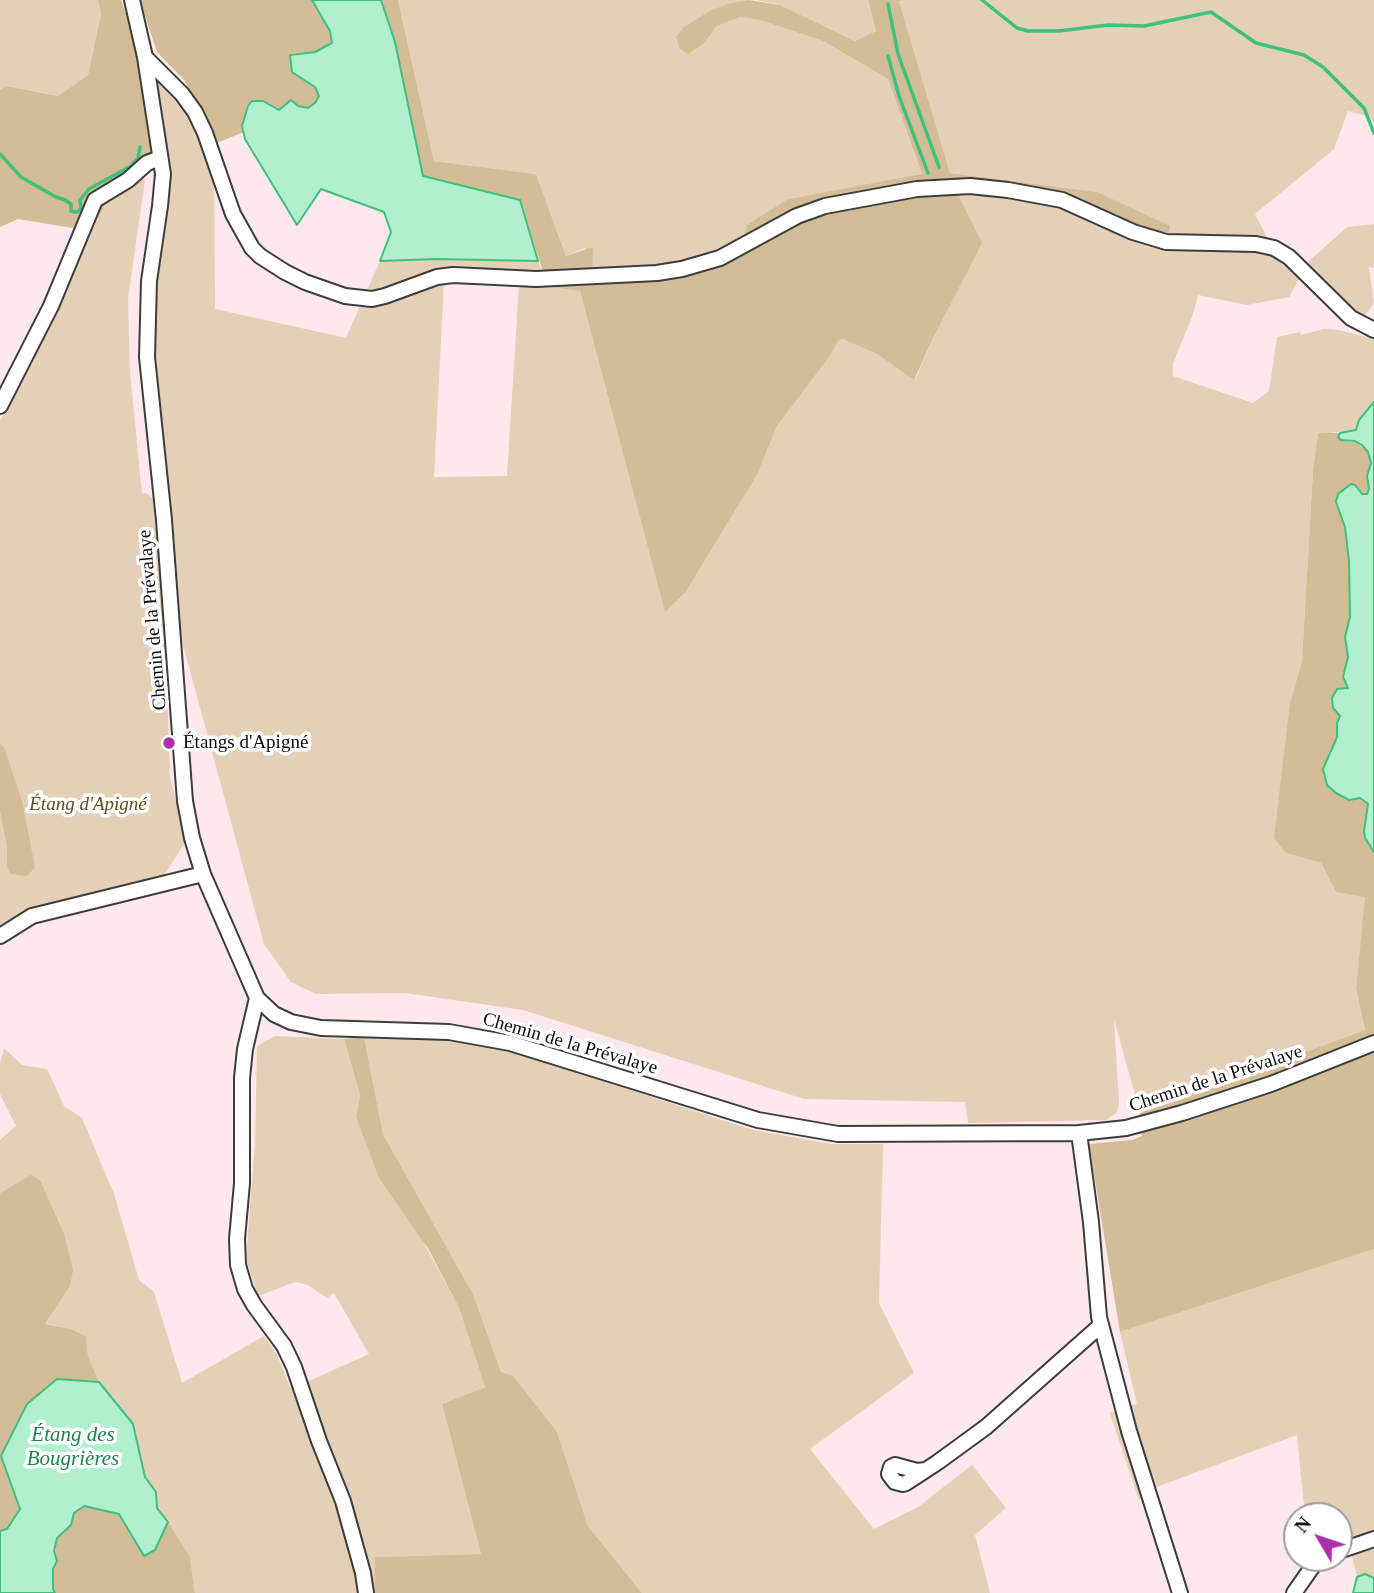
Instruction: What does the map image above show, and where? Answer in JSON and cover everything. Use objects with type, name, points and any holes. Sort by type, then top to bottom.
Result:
[{"type":"street","name":"Chemin de la Prévalaye","points":[[132,0],[145,57],[163,174],[149,281],[147,356],[166,548],[185,801],[203,874],[257,998],[274,1014],[291,1022],[321,1028],[449,1032],[510,1043],[758,1120],[838,1134],[1079,1133],[1126,1128],[1272,1084],[1374,1043]]},
{"type":"street","points":[[145,57],[182,94],[195,112],[233,214],[253,248],[295,277],[345,296],[372,299],[437,277],[453,275],[536,279],[657,273],[682,269],[720,258],[797,216],[824,206],[917,189],[970,186],[1008,190],[1062,201],[1133,232],[1166,242],[1256,244],[1274,248],[1289,257],[1351,318],[1374,330]]},
{"type":"street","points":[[0,406],[51,306],[96,200],[128,180],[148,163],[160,158]]},
{"type":"street","points":[[0,936],[32,916],[203,874]]},
{"type":"street","points":[[257,998],[252,1029],[245,1049],[242,1078],[242,1183],[237,1238],[238,1265],[245,1289],[285,1346],[294,1367],[343,1501],[366,1593]]},
{"type":"street","points":[[252,1029],[274,1014]]},
{"type":"street","points":[[1079,1133],[1101,1325],[1129,1431],[1180,1593]]},
{"type":"street","points":[[926,1470],[973,1444],[1101,1325]]},
{"type":"street","points":[[1353,1546],[1374,1539]]},
{"type":"street","points":[[1294,1593],[1309,1572]]},
{"type":"green space","points":[[0,0],[98,0],[101,14],[88,75],[58,96],[6,86],[0,90]]},
{"type":"green space","points":[[398,0],[749,0],[730,3],[703,44],[717,26],[740,17],[760,20],[823,41],[888,79],[922,175],[788,199],[740,258],[720,266],[591,285],[585,248],[566,256],[536,174],[434,161]]},
{"type":"green space","points":[[756,0],[868,0],[876,31],[855,41],[780,5]]},
{"type":"green space","points":[[1374,0],[1374,123],[1370,117],[1348,111],[1334,149],[1255,214],[1267,237],[1288,247],[1306,264],[1347,227],[1374,224],[1374,268],[1369,267],[1374,303],[1364,317],[1342,302],[1307,265],[1289,297],[1247,305],[1198,295],[1173,363],[1173,376],[1253,403],[1269,391],[1277,337],[1324,329],[1374,339],[1374,402],[1363,413],[1356,430],[1318,434],[1313,470],[1302,661],[1290,703],[1286,853],[1321,863],[1336,892],[1366,896],[1356,989],[1365,1030],[1140,1113],[1114,1019],[1119,1103],[1117,1112],[1106,1120],[968,1123],[965,1102],[804,1099],[523,1010],[405,993],[316,994],[291,982],[264,944],[179,630],[154,333],[155,294],[167,213],[169,170],[157,80],[166,81],[181,99],[195,125],[214,180],[215,309],[346,338],[380,261],[538,261],[548,287],[580,291],[665,611],[685,593],[757,475],[777,426],[839,340],[842,338],[877,354],[915,380],[934,336],[958,196],[963,192],[1042,201],[1148,247],[1165,249],[1097,192],[950,173],[899,1]],"holes":[[[444,281],[519,285],[507,476],[434,477]]]},
{"type":"green space","name":"Étang d'Apigné","points":[[140,176],[145,180],[128,299],[130,372],[142,494],[146,493],[153,499],[165,615],[170,777],[186,841],[164,875],[14,917],[0,935],[0,421],[35,356],[108,199]]},
{"type":"green space","points":[[275,1036],[344,1039],[360,1095],[356,1117],[459,1308],[485,1387],[442,1404],[481,1554],[375,1557],[374,1593],[195,1593],[190,1557],[157,1508],[156,1492],[145,1477],[133,1424],[99,1382],[88,1356],[86,1336],[71,1329],[45,1324],[70,1286],[8,1188],[0,1193],[0,1140],[16,1126],[0,1094],[0,1063],[4,1048],[22,1065],[47,1069],[64,1106],[82,1118],[114,1194],[139,1280],[154,1292],[182,1383],[264,1336],[277,1355],[290,1387],[369,1354],[334,1293],[327,1298],[308,1285],[295,1282],[258,1296],[246,1259],[255,1144],[257,1046]]},
{"type":"green space","points":[[364,1037],[450,1040],[511,1051],[753,1130],[832,1144],[883,1144],[879,1303],[914,1373],[810,1449],[874,1529],[918,1507],[972,1465],[1006,1508],[975,1535],[990,1593],[642,1593],[588,1526],[557,1432],[501,1372],[473,1294],[383,1134]]},
{"type":"green space","points":[[1374,1249],[1374,1578],[1365,1574],[1357,1577],[1353,1561],[1353,1502],[1304,1502],[1297,1435],[1151,1489],[1139,1500],[1110,1413],[1137,1404],[1120,1332]]},
{"type":"shaded area","points":[[98,0],[121,0],[134,35],[142,65],[154,167],[108,199],[91,231],[18,219],[0,227],[0,90],[6,86],[58,96],[88,75],[101,14]]},
{"type":"shaded area","points":[[140,0],[312,0],[330,31],[332,43],[315,52],[293,53],[292,72],[315,86],[319,96],[308,108],[298,106],[279,110],[263,101],[242,126],[244,132],[214,144],[185,81],[157,52]]},
{"type":"shaded area","points":[[381,0],[398,0],[434,161],[536,174],[566,256],[593,247],[592,285],[720,266],[740,258],[747,225],[788,199],[922,174],[888,79],[823,41],[760,20],[740,17],[717,26],[703,44],[688,54],[680,49],[676,37],[684,27],[710,11],[730,3],[749,0],[780,5],[855,41],[876,31],[868,0],[906,0],[899,1],[950,173],[1097,192],[1170,226],[1165,250],[1133,241],[1042,201],[963,192],[959,197],[982,243],[914,380],[877,354],[843,339],[839,340],[777,426],[757,475],[685,593],[665,612],[580,291],[548,287],[520,200],[423,176],[395,42]]},
{"type":"shaded area","points":[[1318,433],[1340,433],[1338,437],[1341,440],[1359,443],[1368,452],[1371,463],[1367,494],[1362,494],[1351,484],[1338,494],[1338,507],[1345,527],[1349,561],[1350,617],[1345,642],[1348,657],[1343,677],[1348,688],[1345,690],[1337,737],[1323,769],[1323,776],[1368,804],[1364,831],[1365,838],[1374,852],[1374,1249],[1120,1332],[1089,1144],[1132,1140],[1142,1136],[1140,1113],[1365,1030],[1356,989],[1365,897],[1336,892],[1321,863],[1286,853],[1274,838],[1290,703],[1302,661],[1313,470]]},
{"type":"shaded area","points":[[0,743],[4,747],[22,801],[35,867],[27,876],[10,874],[7,865],[7,846],[0,811]]},
{"type":"shaded area","points":[[364,1037],[383,1134],[473,1294],[501,1372],[513,1376],[557,1432],[588,1526],[642,1593],[374,1593],[375,1557],[481,1554],[442,1404],[485,1387],[459,1308],[429,1250],[379,1178],[356,1117],[360,1095],[344,1039]]},
{"type":"shaded area","points":[[31,1175],[40,1180],[64,1234],[73,1270],[70,1286],[45,1324],[71,1329],[86,1336],[88,1356],[99,1382],[84,1380],[1,1456],[20,1509],[7,1529],[0,1531],[0,1193]]},
{"type":"shaded area","points":[[84,1506],[119,1514],[155,1550],[168,1522],[190,1557],[195,1593],[55,1593],[53,1569],[57,1538],[71,1525],[74,1513]]},
{"type":"water","points":[[312,0],[381,0],[395,42],[423,176],[520,200],[538,261],[380,261],[391,232],[384,212],[321,189],[297,225],[245,139],[242,126],[252,101],[263,101],[279,110],[291,100],[298,106],[308,108],[319,96],[315,87],[292,72],[290,55],[315,52],[332,43],[330,31]]},
{"type":"water","points":[[1374,402],[1374,852],[1365,838],[1364,831],[1368,804],[1360,798],[1349,800],[1336,793],[1327,785],[1323,769],[1337,737],[1340,716],[1333,708],[1332,698],[1337,689],[1348,688],[1343,677],[1348,657],[1345,637],[1350,617],[1349,561],[1345,527],[1336,502],[1338,494],[1351,484],[1362,494],[1367,494],[1367,476],[1371,463],[1368,452],[1362,445],[1338,437],[1340,433],[1356,430],[1359,420]]},
{"type":"water","name":"Étang des Bougrières","points":[[57,1379],[99,1382],[133,1424],[145,1477],[156,1492],[157,1508],[168,1522],[155,1550],[144,1556],[119,1514],[84,1506],[74,1513],[71,1525],[57,1538],[54,1551],[57,1561],[53,1569],[55,1593],[0,1593],[0,1531],[7,1529],[20,1509],[1,1456],[27,1404]]},
{"type":"water","points":[[1365,1574],[1374,1578],[1374,1593],[1353,1593],[1357,1577]]},
{"type":"waterway","points":[[982,0],[1017,28],[1028,31],[1059,31],[1108,25],[1144,26],[1211,12],[1256,43],[1304,55],[1323,67],[1364,108],[1374,133]]},
{"type":"waterway","points":[[888,4],[898,54],[939,167]]},
{"type":"waterway","points":[[888,56],[899,96],[928,173]]},
{"type":"waterway","points":[[0,154],[21,177],[65,200],[71,204],[71,211],[78,212],[81,208],[80,200],[89,189],[131,166],[138,158],[140,147]]},
{"type":"place","name":"Étangs d'Apigné","points":[[169,743]]}]
